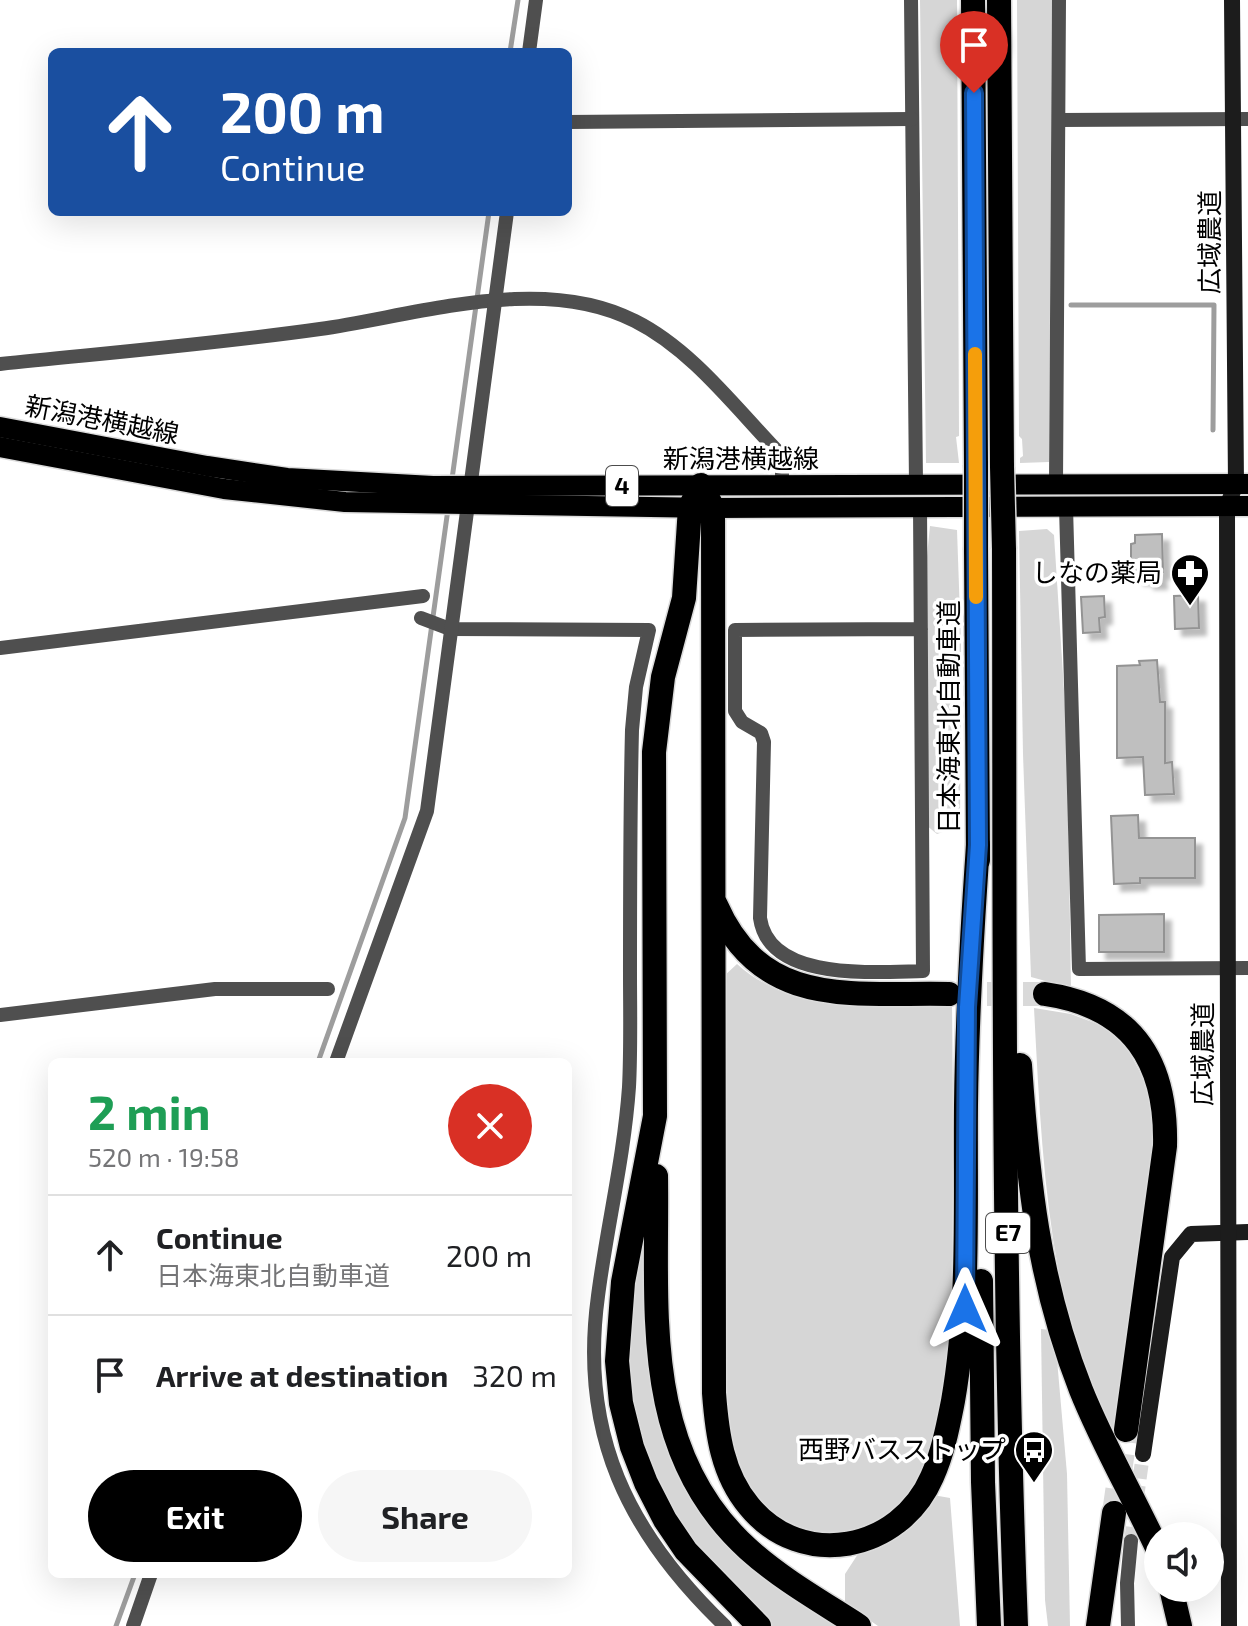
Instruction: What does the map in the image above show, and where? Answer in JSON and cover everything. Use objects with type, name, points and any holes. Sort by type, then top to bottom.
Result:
[{"type":"highway","name":"日本海東北自動車道","points":[[973,0],[982,1389],[989,1626]]},
{"type":"highway","name":"E7","points":[[999,0],[1009,1419],[1016,1626]]},
{"type":"highway","points":[[701,500],[713,899],[714,1393],[717,1428],[724,1459],[749,1507],[770,1527],[796,1540],[825,1546],[851,1544],[876,1536],[897,1523],[918,1502],[933,1477],[947,1433],[965,1309],[967,1007],[978,845]]},
{"type":"highway","points":[[701,500],[680,623],[663,677],[654,752],[657,1356],[674,1434],[690,1473],[706,1499],[748,1549],[859,1626]]},
{"type":"highway","points":[[1005,839],[1028,1170],[1040,1256],[1054,1311],[1081,1390],[1145,1522]]},
{"type":"highway","points":[[713,899],[740,947],[753,960],[786,981],[836,991],[949,994]]},
{"type":"highway","points":[[1045,994],[1080,1002],[1118,1022],[1147,1054],[1162,1093],[1165,1146],[1126,1430]]},
{"type":"highway","points":[[655,1116],[623,1282],[617,1361],[621,1403],[637,1459],[665,1520],[686,1551],[759,1626]]},
{"type":"highway","points":[[1098,1626],[1114,1513]]},
{"type":"highway","points":[[1174,1602],[1180,1626]]},
{"type":"main road","name":"新潟港横越線","points":[[0,427],[287,478],[468,497]]},
{"type":"main road","name":"新潟港横越線","points":[[0,447],[224,489],[345,502],[468,497],[920,506],[1248,506]]},
{"type":"main road","name":"新潟港横越線","points":[[701,500],[782,485],[1242,484]]},
{"type":"street","points":[[530,48],[536,0]]},
{"type":"street","points":[[911,0],[916,484]]},
{"type":"street","points":[[1056,484],[1059,0]]},
{"type":"street","name":"広域農道","points":[[1232,0],[1240,119],[1242,484],[1248,506]]},
{"type":"street","points":[[572,122],[912,119]]},
{"type":"street","points":[[1059,120],[1240,119]]},
{"type":"street","points":[[337,1058],[427,811],[506,216]]},
{"type":"street","points":[[0,364],[319,329],[495,301],[563,299],[599,306],[637,321],[670,344],[702,372],[782,456],[782,485]]},
{"type":"street","name":"広域農道","points":[[1229,1626],[1227,506],[1242,484]]},
{"type":"street","points":[[920,506],[921,629],[923,971],[857,972],[818,967],[789,958],[763,934],[760,918],[764,742],[761,733],[742,722],[735,711],[735,630],[921,629]]},
{"type":"street","points":[[1066,507],[1079,969],[1248,968]]},
{"type":"street","points":[[0,648],[423,596]]},
{"type":"street","points":[[421,618],[450,629],[649,630],[636,687],[632,730],[629,1082],[619,1178],[597,1300],[594,1341],[596,1386],[602,1426],[628,1503],[674,1573],[725,1626]]},
{"type":"street","points":[[0,1015],[215,989],[328,989]]},
{"type":"street","points":[[1143,1454],[1172,1257],[1191,1234],[1248,1232]]},
{"type":"street","points":[[1128,1626],[1127,1583],[1131,1541]]},
{"type":"street","points":[[133,1626],[150,1578]]},
{"type":"shaded area","points":[[920,0],[957,0],[959,436],[956,437],[959,463],[926,463]]},
{"type":"shaded area","points":[[1017,0],[1052,0],[1049,462],[1020,463],[1023,456],[1019,436]]},
{"type":"shaded area","points":[[930,526],[957,530],[961,644],[960,826],[937,834],[926,825],[926,566]]},
{"type":"shaded area","points":[[1047,529],[1054,535],[1067,737],[1071,988],[1031,977],[1019,531]]},
{"type":"shaded area","points":[[737,964],[759,981],[811,1000],[868,1007],[952,1004],[951,1312],[947,1374],[937,1434],[929,1460],[917,1483],[901,1502],[867,1526],[837,1535],[806,1532],[769,1510],[738,1467],[730,1434],[725,1393],[723,977]]},
{"type":"shaded area","points":[[1034,1008],[1071,1014],[1108,1028],[1125,1044],[1150,1091],[1157,1140],[1122,1393],[1112,1435],[1077,1345],[1062,1289],[1050,1220]]},
{"type":"shaded area","points":[[643,1243],[652,1375],[695,1499],[845,1626],[767,1626],[733,1592],[667,1508],[641,1447],[625,1385],[629,1293]]},
{"type":"shaded area","points":[[1041,1329],[1050,1330],[1056,1348],[1067,1474],[1070,1626],[1048,1626],[1045,1600]]},
{"type":"shaded area","points":[[933,1495],[950,1498],[960,1626],[878,1626],[845,1603],[845,1574],[858,1554],[882,1547],[902,1533]]},
{"type":"building","points":[[1162,534],[1163,572],[1159,572],[1160,582],[1137,578],[1135,559],[1131,559],[1131,544],[1135,543],[1135,535]]},
{"type":"building","points":[[1198,595],[1199,628],[1175,629],[1174,596]]},
{"type":"building","points":[[1104,596],[1105,617],[1099,618],[1100,632],[1083,633],[1081,597]]},
{"type":"building","points":[[1157,660],[1160,702],[1165,702],[1165,763],[1172,762],[1174,794],[1145,795],[1143,757],[1117,758],[1117,666],[1140,665],[1139,661]]},
{"type":"building","points":[[1138,815],[1139,838],[1195,838],[1195,878],[1140,878],[1140,883],[1114,884],[1111,816]]},
{"type":"building","points":[[1164,914],[1164,952],[1099,952],[1099,915]]},
{"type":"waterway","points":[[511,48],[518,0]]},
{"type":"waterway","points":[[452,479],[488,216]]},
{"type":"waterway","points":[[1071,305],[1214,305],[1213,430]]},
{"type":"waterway","points":[[319,1058],[405,818],[448,509]]},
{"type":"waterway","points":[[116,1626],[134,1578]]},
{"type":"tunnel","points":[[951,994],[1045,994]]},
{"type":"tunnel","points":[[1114,1513],[1126,1430]]},
{"type":"tunnel","points":[[1131,1541],[1143,1454]]},
{"type":"slow traffic","points":[[975,354],[976,597]]},
{"type":"place","name":"しなの薬局","points":[[1190,607]]},
{"type":"place","name":"西野バスストップ","points":[[1034,1484]]},
{"type":"route","points":[[965,1309],[967,1007],[978,845],[974,93]]}]
